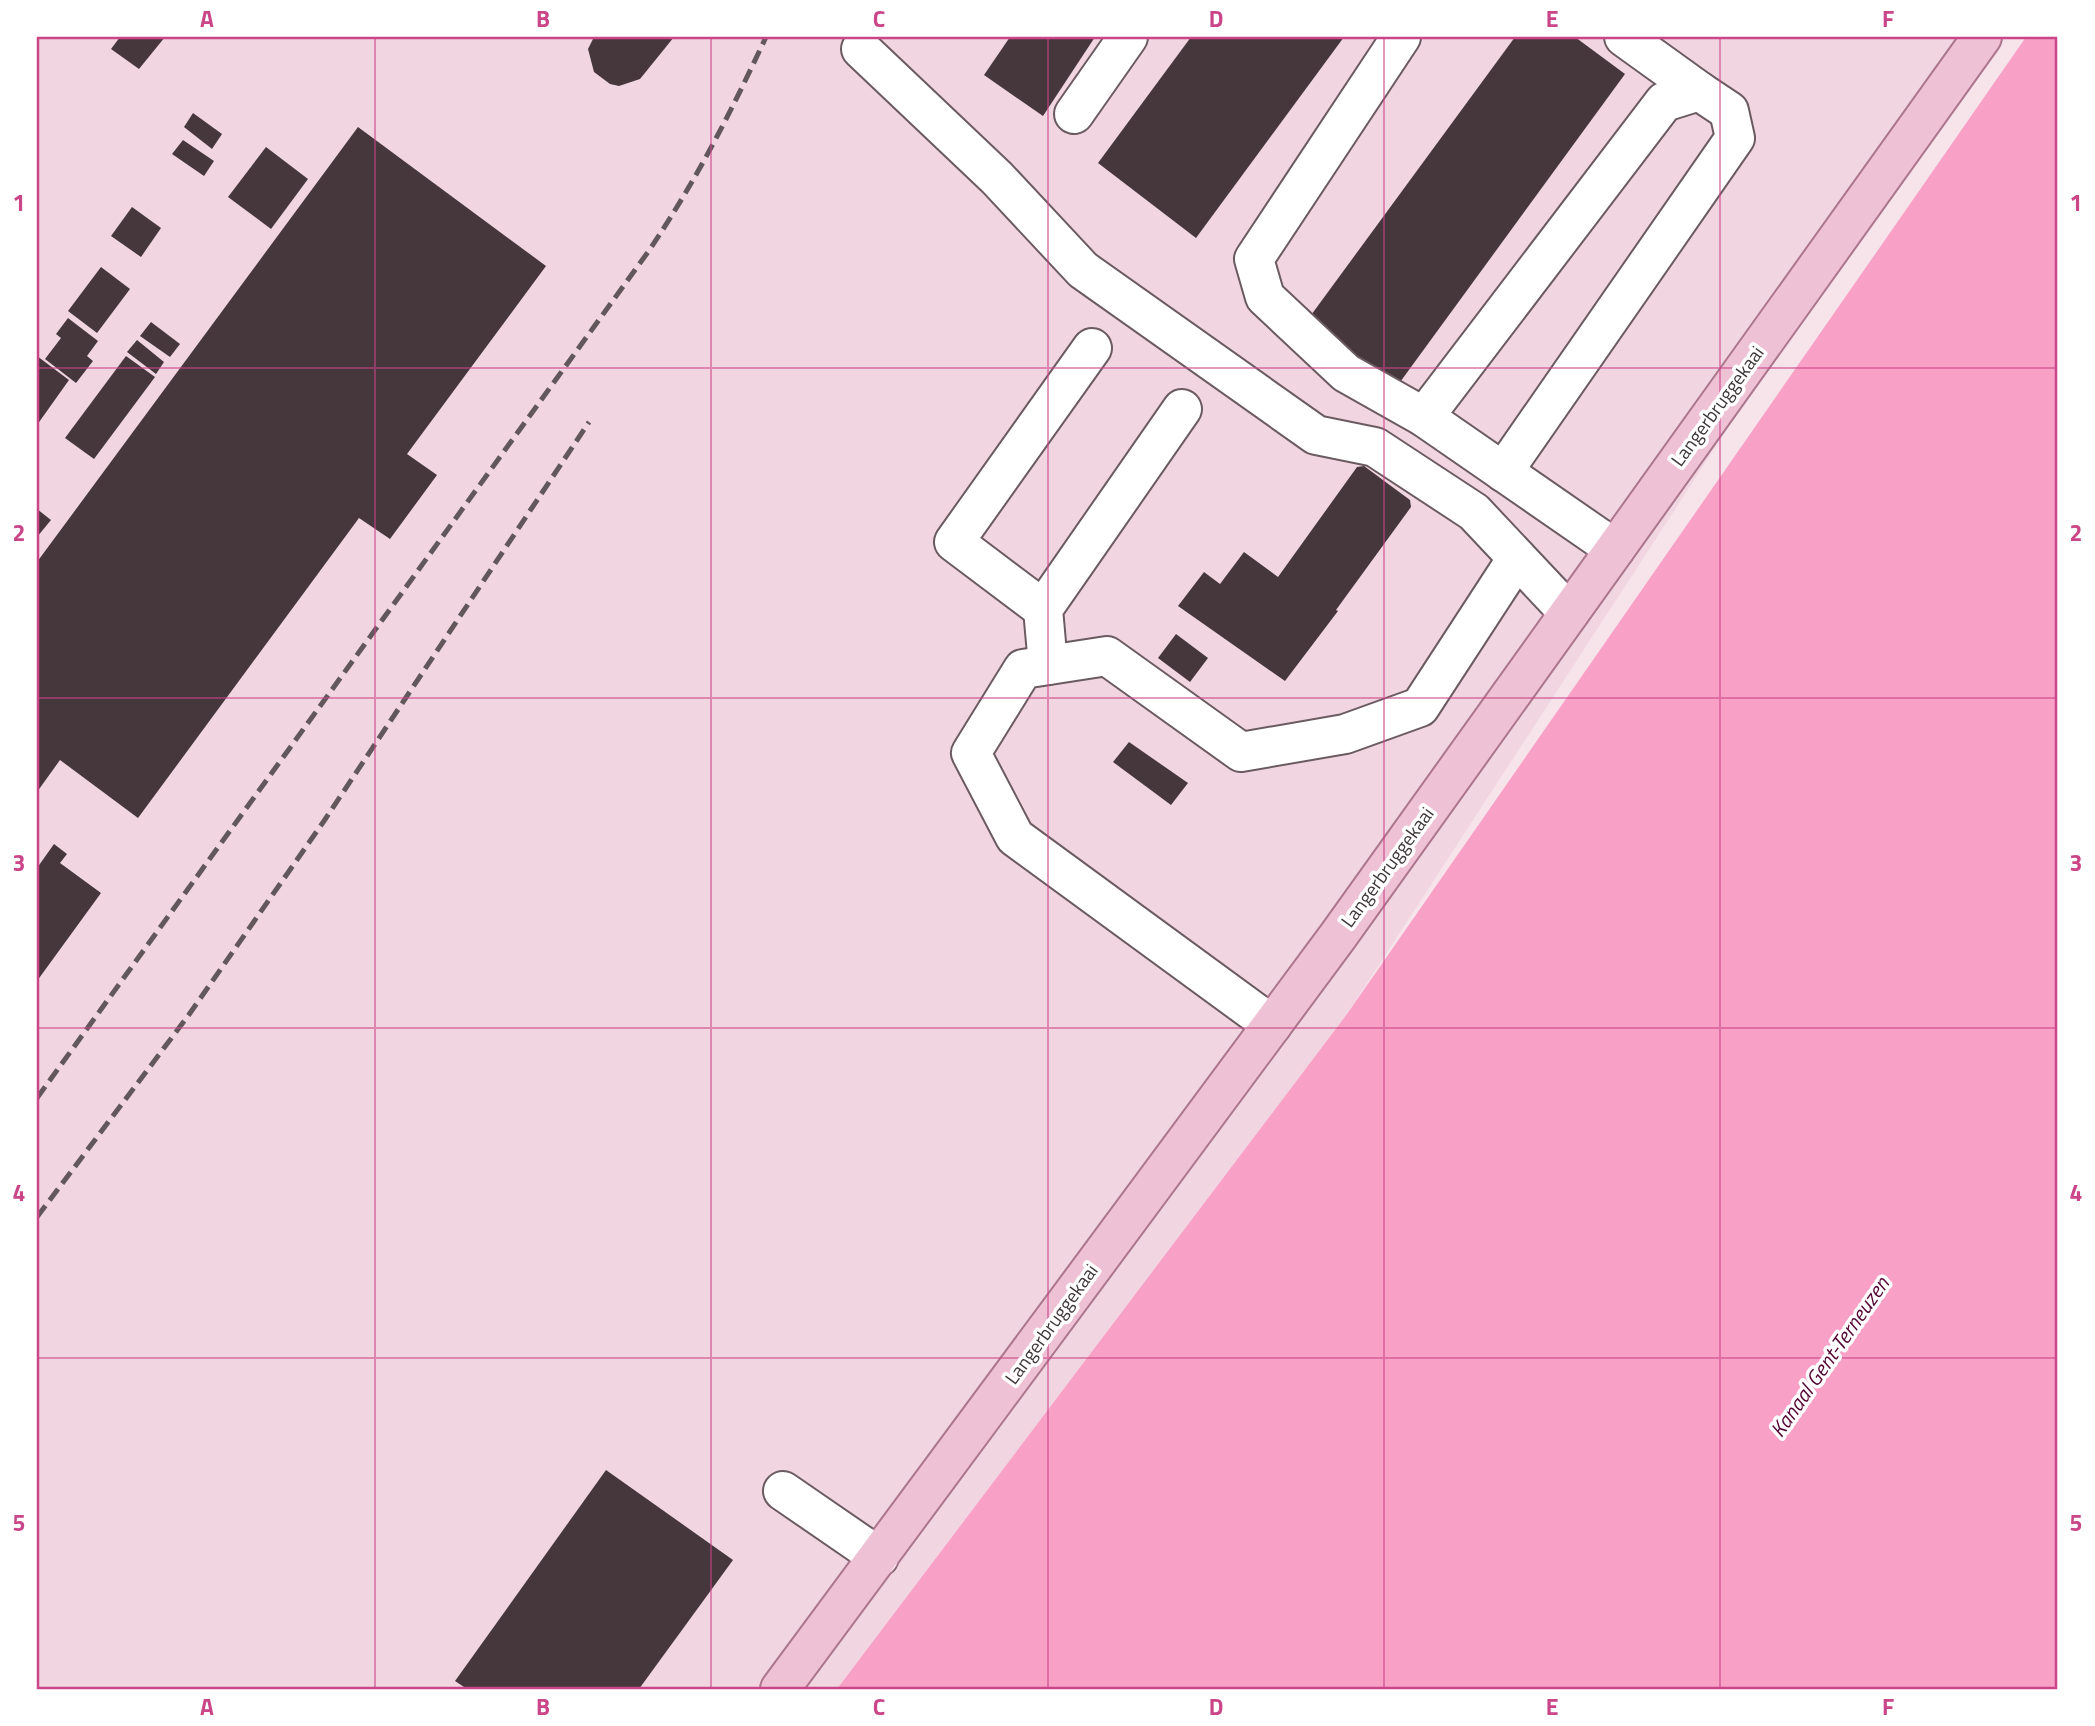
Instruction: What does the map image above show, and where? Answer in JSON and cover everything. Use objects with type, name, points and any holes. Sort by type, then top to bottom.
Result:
[{"type":"main road","name":"Langerbruggekaai","points":[[780,1689],[1272,1025],[1982,37]]},
{"type":"lane","points":[[1074,114],[1128,37]]},
{"type":"lane","points":[[1401,37],[1254,258],[1265,297],[1346,373],[1424,417],[1615,549]]},
{"type":"lane","points":[[1503,472],[1735,138],[1729,111],[1624,37]]},
{"type":"lane","points":[[861,49],[997,178],[1083,270],[1316,435],[1375,447],[1474,512],[1569,613]]},
{"type":"lane","points":[[1424,417],[1664,102],[1699,91]]},
{"type":"lane","points":[[1043,609],[954,542],[1092,348]]},
{"type":"lane","points":[[1048,666],[1043,609],[1182,409]]},
{"type":"lane","points":[[1272,1025],[1015,837],[971,753],[1023,669],[1107,656],[1241,752],[1345,734],[1420,707],[1517,558]]},
{"type":"lane","points":[[783,1490],[878,1557]]},
{"type":"shaded area","points":[[37,37],[1982,37],[1347,1014],[837,1689],[37,1689]]},
{"type":"water","name":"Kanaal Gent-Terneuzen","points":[[2026,37],[2058,37],[2058,1689],[837,1689],[1347,1014]]},
{"type":"building","points":[[120,37],[165,37],[139,69],[111,49]]},
{"type":"building","points":[[594,37],[674,37],[640,79],[619,86],[610,84],[594,72],[588,49]]},
{"type":"building","points":[[1010,37],[1095,37],[1043,116],[984,75]]},
{"type":"building","points":[[1191,37],[1344,37],[1196,238],[1098,163]]},
{"type":"building","points":[[1515,37],[1575,37],[1625,74],[1395,389],[1306,322]]},
{"type":"building","points":[[193,113],[222,134],[212,149],[184,127]]},
{"type":"building","points":[[358,127],[546,266],[407,454],[437,475],[390,539],[359,518],[138,818],[60,760],[37,792],[37,562]]},
{"type":"building","points":[[183,140],[214,161],[204,176],[172,154]]},
{"type":"building","points":[[266,147],[308,179],[271,229],[228,197]]},
{"type":"building","points":[[132,207],[161,228],[141,257],[111,236]]},
{"type":"building","points":[[101,267],[130,289],[97,333],[68,311]]},
{"type":"building","points":[[68,318],[98,341],[87,356],[93,361],[76,383],[45,359],[61,338],[56,334]]},
{"type":"building","points":[[151,322],[180,344],[170,357],[140,336]]},
{"type":"building","points":[[137,340],[164,362],[156,374],[127,352]]},
{"type":"building","points":[[37,356],[69,380],[37,425]]},
{"type":"building","points":[[126,356],[155,377],[94,459],[65,438]]},
{"type":"building","points":[[1364,466],[1410,500],[1411,507],[1285,681],[1178,606],[1204,572],[1220,584],[1244,552],[1278,577],[1357,467]]},
{"type":"building","points":[[37,509],[51,520],[37,537]]},
{"type":"building","points":[[1176,634],[1208,658],[1190,682],[1158,658]]},
{"type":"building","points":[[1129,742],[1188,783],[1171,805],[1113,762]]},
{"type":"building","points":[[54,844],[67,854],[60,863],[101,893],[37,981],[37,868]]},
{"type":"building","points":[[606,1470],[733,1560],[639,1689],[467,1689],[455,1681]]},
{"type":"railway","points":[[37,1098],[648,252],[712,147],[766,37]]},
{"type":"railway","points":[[37,1217],[188,1016],[324,821],[589,422]]}]
